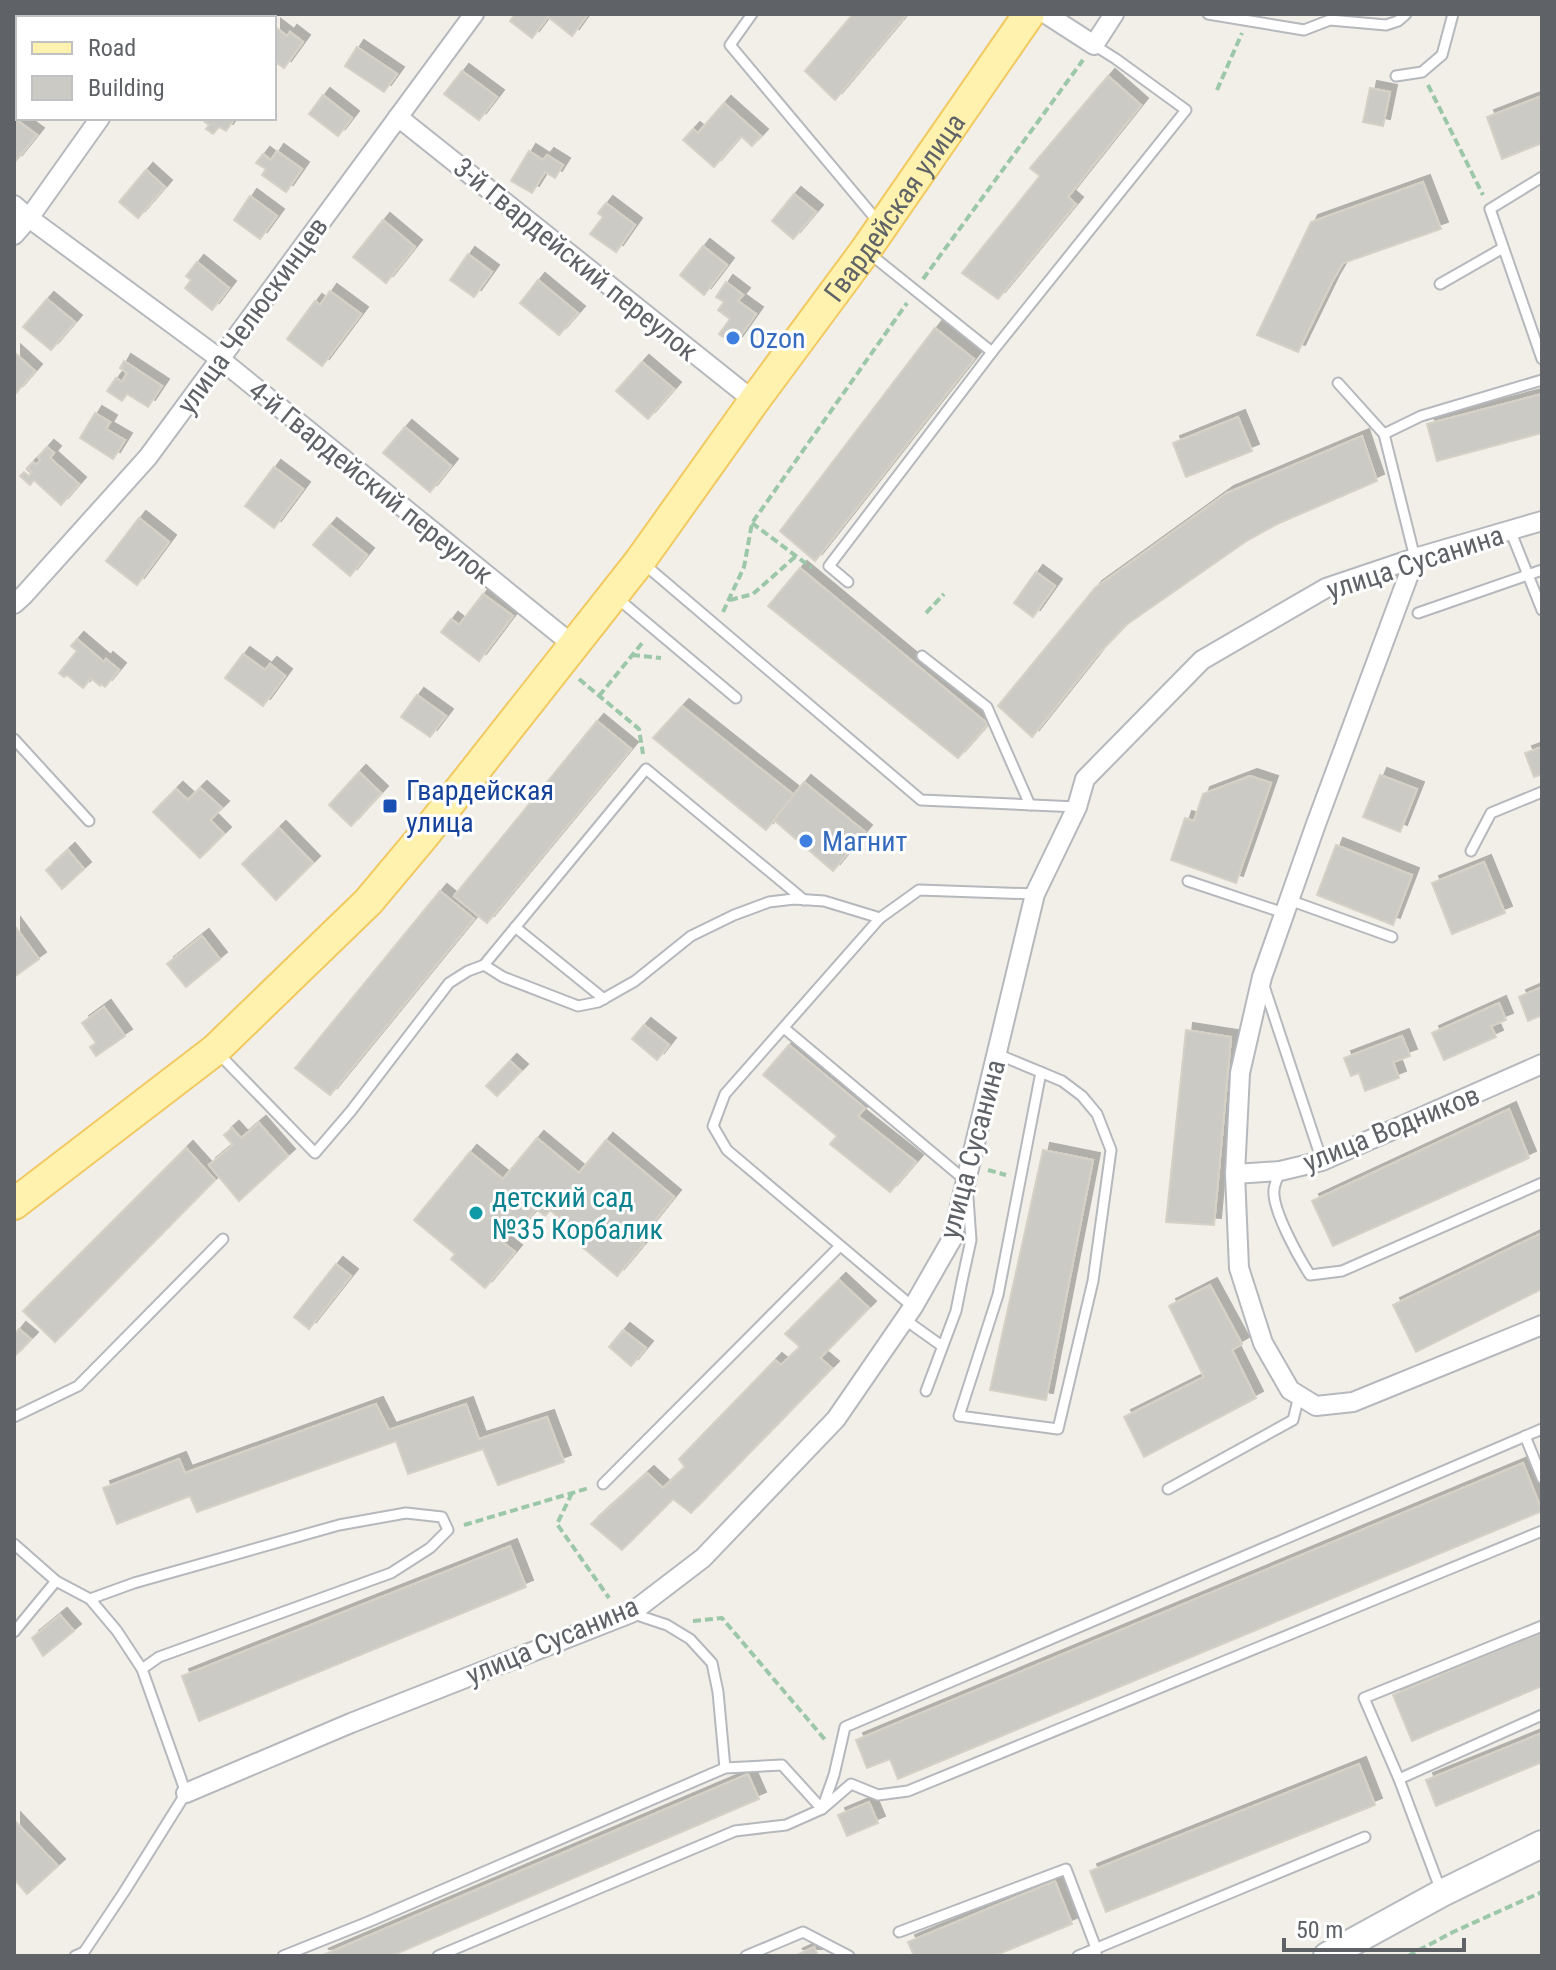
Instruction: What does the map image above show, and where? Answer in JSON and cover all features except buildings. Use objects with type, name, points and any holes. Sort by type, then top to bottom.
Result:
[{"type":"main road","name":"Гвардейская улица","points":[[14,1204],[215,1050],[368,902],[640,561],[865,251],[1029,14]]},
{"type":"street","name":"улица Челюскинцев","points":[[14,604],[148,457],[474,14]]},
{"type":"street","points":[[1046,14],[1094,45],[1114,14]]},
{"type":"street","name":"3-й Гвардейский переулок","points":[[398,117],[754,401]]},
{"type":"street","points":[[14,235],[99,120]]},
{"type":"street","name":"4-й Гвардейский переулок","points":[[14,205],[220,359],[566,654]]},
{"type":"street","name":"улица Сусанина","points":[[186,1793],[351,1723],[626,1615],[703,1558],[836,1419],[909,1313],[952,1239],[1035,894],[1077,807],[1085,779],[1202,660],[1326,588],[1542,521]]},
{"type":"street","points":[[1415,558],[1262,977],[1240,1073],[1235,1174],[1239,1268],[1263,1343],[1290,1390],[1316,1406],[1353,1402],[1542,1325]]},
{"type":"street","name":"улица Водников","points":[[1235,1174],[1280,1171],[1322,1161],[1542,1064]]},
{"type":"street","points":[[1327,1956],[1442,1893],[1542,1844]]},
{"type":"lane","points":[[752,14],[730,45],[882,226]]},
{"type":"lane","points":[[1208,14],[1304,30],[1330,20],[1386,25],[1406,14]]},
{"type":"lane","points":[[1396,76],[1422,72],[1442,55],[1453,14]]},
{"type":"lane","points":[[848,582],[829,566],[992,352],[1186,110],[1094,45]]},
{"type":"lane","points":[[1542,177],[1490,209],[1542,359]]},
{"type":"lane","points":[[1440,284],[1503,248]]},
{"type":"lane","points":[[865,251],[992,352]]},
{"type":"lane","points":[[1384,434],[1421,416],[1542,380]]},
{"type":"lane","points":[[1338,383],[1384,434],[1415,558]]},
{"type":"lane","points":[[1510,530],[1542,610]]},
{"type":"lane","points":[[640,561],[921,800],[1077,807]]},
{"type":"lane","points":[[1418,613],[1542,570]]},
{"type":"lane","points":[[613,595],[736,698]]},
{"type":"lane","points":[[922,656],[987,707],[1030,805]]},
{"type":"lane","points":[[14,739],[89,821]]},
{"type":"lane","points":[[215,1050],[315,1153],[449,983],[484,965],[646,769],[804,900]]},
{"type":"lane","points":[[1471,851],[1491,813],[1542,792]]},
{"type":"lane","points":[[1188,881],[1392,937]]},
{"type":"lane","points":[[942,1346],[840,1246],[727,1150],[713,1126],[725,1094],[880,918],[919,890],[1035,894]]},
{"type":"lane","points":[[484,965],[503,977],[578,1006],[598,1002],[635,981],[691,936],[769,902],[794,899],[824,901],[880,918]]},
{"type":"lane","points":[[515,927],[604,999]]},
{"type":"lane","points":[[1262,977],[1322,1161]]},
{"type":"lane","points":[[784,1028],[968,1173],[971,1240],[956,1311],[926,1391]]},
{"type":"lane","points":[[997,1054],[1041,1072],[1062,1081],[1082,1096],[1097,1114],[1111,1150],[1093,1281],[1058,1429],[959,1416],[998,1295],[1041,1072]]},
{"type":"lane","points":[[1280,1171],[1273,1191],[1276,1206],[1296,1253],[1310,1275],[1342,1271],[1542,1183]]},
{"type":"lane","points":[[14,1417],[78,1386],[223,1239]]},
{"type":"lane","points":[[603,1484],[840,1246]]},
{"type":"lane","points":[[1168,1489],[1293,1420],[1299,1396]]},
{"type":"lane","points":[[822,1809],[845,1727],[1542,1429]]},
{"type":"lane","points":[[1525,1436],[1542,1478]]},
{"type":"lane","points":[[90,1599],[134,1583],[339,1525],[406,1513],[442,1517],[448,1530],[430,1548],[391,1573],[159,1657],[142,1669]]},
{"type":"lane","points":[[438,1956],[735,1831],[786,1825],[822,1809],[851,1784],[878,1795],[908,1791],[1542,1531]]},
{"type":"lane","points":[[14,1544],[56,1581],[90,1599],[117,1631],[142,1669],[186,1793],[84,1952],[75,1956]]},
{"type":"lane","points":[[14,1632],[56,1581]]},
{"type":"lane","points":[[626,1615],[667,1625],[690,1639],[712,1663],[725,1768]]},
{"type":"lane","points":[[1442,1893],[1399,1779],[1364,1698],[1542,1626]]},
{"type":"lane","points":[[1399,1779],[1542,1715]]},
{"type":"lane","points":[[283,1956],[725,1768],[782,1765],[822,1809]]},
{"type":"lane","points":[[1078,1956],[1096,1952],[1365,1837]]},
{"type":"lane","points":[[899,1932],[1066,1869],[1096,1952]]},
{"type":"lane","points":[[746,1956],[803,1932],[849,1956]]},
{"type":"path","points":[[1217,90],[1247,22]]},
{"type":"path","points":[[716,626],[744,567],[752,523],[915,291],[1094,45]]},
{"type":"path","points":[[1422,72],[1490,209]]},
{"type":"path","points":[[752,523],[816,571],[829,566]]},
{"type":"path","points":[[728,601],[753,594],[796,556]]},
{"type":"path","points":[[926,613],[944,594]]},
{"type":"path","points":[[599,696],[654,629]]},
{"type":"path","points":[[566,654],[599,696],[639,729],[646,769]]},
{"type":"path","points":[[968,1173],[1020,1179]]},
{"type":"path","points":[[448,1530],[603,1484]]},
{"type":"path","points":[[572,1493],[557,1524],[626,1615]]},
{"type":"path","points":[[722,1618],[838,1756]]},
{"type":"path","points":[[1408,1956],[1542,1892]]},
{"type":"place","name":"Ozon","points":[[733,338]]},
{"type":"place","name":"Гвардейская улица","points":[[390,806]]},
{"type":"place","name":"Магнит","points":[[806,841]]},
{"type":"place","name":"детский сад №35 Корбалик","points":[[476,1213]]}]
